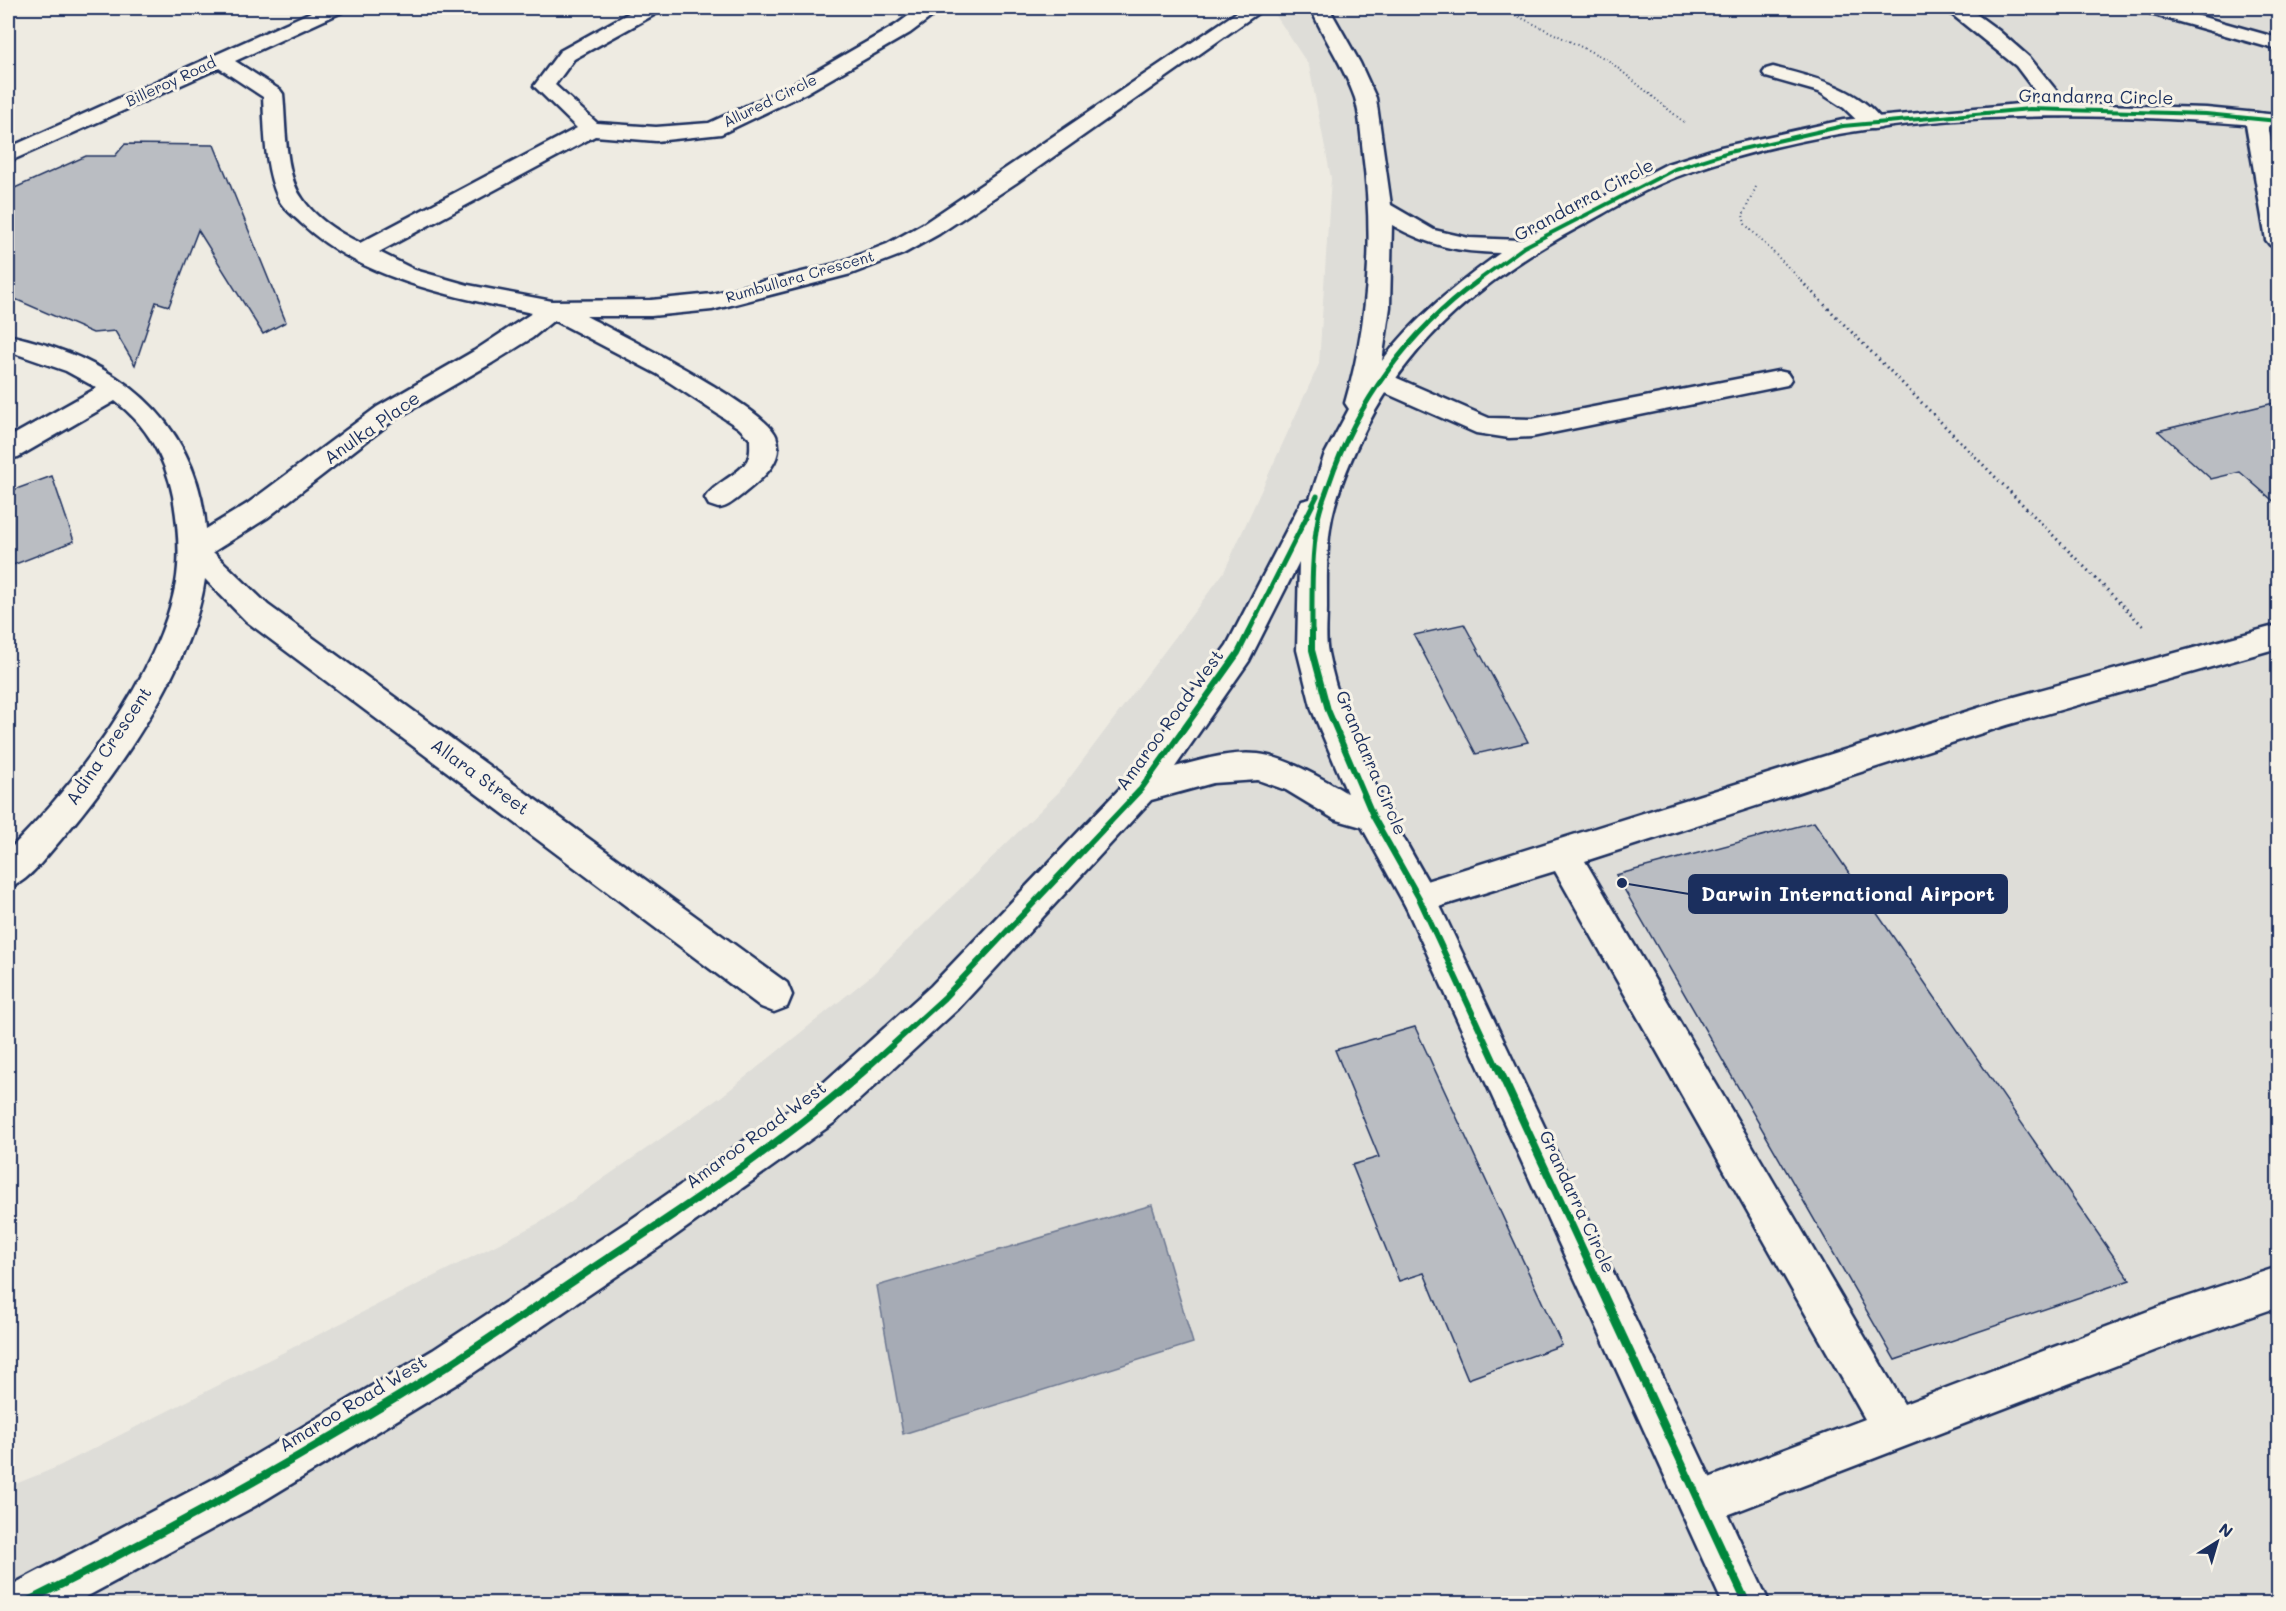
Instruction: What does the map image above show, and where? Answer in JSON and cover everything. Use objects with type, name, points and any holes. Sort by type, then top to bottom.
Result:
[{"type":"street","name":"Billeroy Road","points":[[8,156],[335,8]]},
{"type":"street","points":[[359,253],[591,129],[544,86],[567,55],[652,8]]},
{"type":"street","name":"Allured Circle","points":[[591,129],[656,134],[713,129],[799,89],[903,28],[932,8]]},
{"type":"street","name":"Rumbullara Crescent","points":[[220,60],[273,94],[278,162],[291,201],[328,236],[406,275],[465,292],[552,309],[651,308],[712,302],[832,272],[895,249],[941,223],[1255,8]]},
{"type":"street","name":"Amaroo Road West","points":[[22,1604],[83,1574],[239,1490],[448,1365],[647,1232],[822,1109],[944,998],[1141,789],[1238,653],[1338,456],[1359,399],[1373,336],[1380,283],[1380,208],[1375,156],[1365,99],[1347,58],[1320,8]]},
{"type":"street","points":[[1956,8],[2023,62],[2061,110]]},
{"type":"street","points":[[2160,8],[2158,10],[2278,44]]},
{"type":"street","points":[[1773,73],[1826,88],[1851,104],[1873,123]]},
{"type":"street","name":"Grandarra Circle","points":[[1747,1604],[1419,898],[1373,816],[1328,710],[1312,650],[1312,575],[1318,517],[1338,456],[1357,418],[1408,344],[1460,294],[1524,247],[1627,192],[1676,169],[1781,139],[1873,123],[1956,113],[2061,110],[2206,114],[2278,121]]},
{"type":"street","points":[[2256,119],[2278,240]]},
{"type":"street","points":[[1380,208],[1426,235],[1468,245],[1524,247]]},
{"type":"street","points":[[552,309],[666,368],[748,422],[763,437],[763,457],[755,470],[719,498]]},
{"type":"street","name":"Anulka Place","points":[[194,549],[257,510],[386,413],[493,351],[523,332],[552,309]]},
{"type":"street","name":"Adina Crescent","points":[[8,343],[60,359],[98,376],[147,415],[169,442],[188,491],[194,549],[182,614],[173,639],[147,692],[90,778],[45,834],[8,873]]},
{"type":"street","points":[[1381,381],[1485,427],[1509,429],[1544,426],[1778,379]]},
{"type":"street","points":[[8,450],[117,389]]},
{"type":"street","name":"Allara Street","points":[[194,549],[257,613],[774,995]]},
{"type":"street","points":[[1419,898],[2007,712],[2278,637]]},
{"type":"street","points":[[1141,789],[1213,770],[1258,767],[1297,780],[1346,810],[1373,816]]},
{"type":"street","points":[[1563,854],[1894,1428]]},
{"type":"street","points":[[1701,1503],[2172,1323],[2278,1287]]},
{"type":"path","points":[[1501,8],[1608,60],[1722,154],[1759,181],[1743,215],[1745,224],[2181,664]]},
{"type":"shaded area","points":[[1271,8],[2278,8],[2278,1603],[8,1604],[8,1487],[55,1468],[541,1222],[722,1096],[872,975],[1059,792],[1224,572],[1319,364],[1331,178],[1309,66]]},
{"type":"shaded area","points":[[1152,1205],[1193,1343],[903,1434],[877,1286]]},
{"type":"building","points":[[125,144],[214,145],[286,322],[263,334],[198,230],[169,306],[156,302],[135,365],[115,331],[93,333],[8,296],[8,191],[86,156],[115,156]]},
{"type":"building","points":[[2278,402],[2278,505],[2240,472],[2211,479],[2158,431]]},
{"type":"building","points":[[52,476],[74,541],[8,567],[8,492]]},
{"type":"building","points":[[1464,624],[1528,742],[1476,754],[1414,635]]},
{"type":"building","points":[[1814,822],[2130,1280],[1895,1360],[1616,875]]},
{"type":"building","points":[[1415,1027],[1562,1345],[1468,1379],[1424,1273],[1399,1281],[1352,1165],[1379,1157],[1335,1050]]},
{"type":"cycle path","points":[[1747,1604],[1419,898],[1373,816],[1328,710],[1312,650],[1312,575],[1318,517],[1338,456],[1368,399],[1386,373],[1408,344],[1460,294],[1524,247],[1675,169],[1729,152],[1843,126],[2030,109],[2206,114],[2278,121]]},
{"type":"cycle path","points":[[22,1604],[83,1574],[239,1490],[448,1365],[647,1232],[822,1109],[944,998],[1141,789],[1238,653],[1317,496]]},
{"type":"place","name":"Darwin International Airport","points":[[1622,883]]}]
